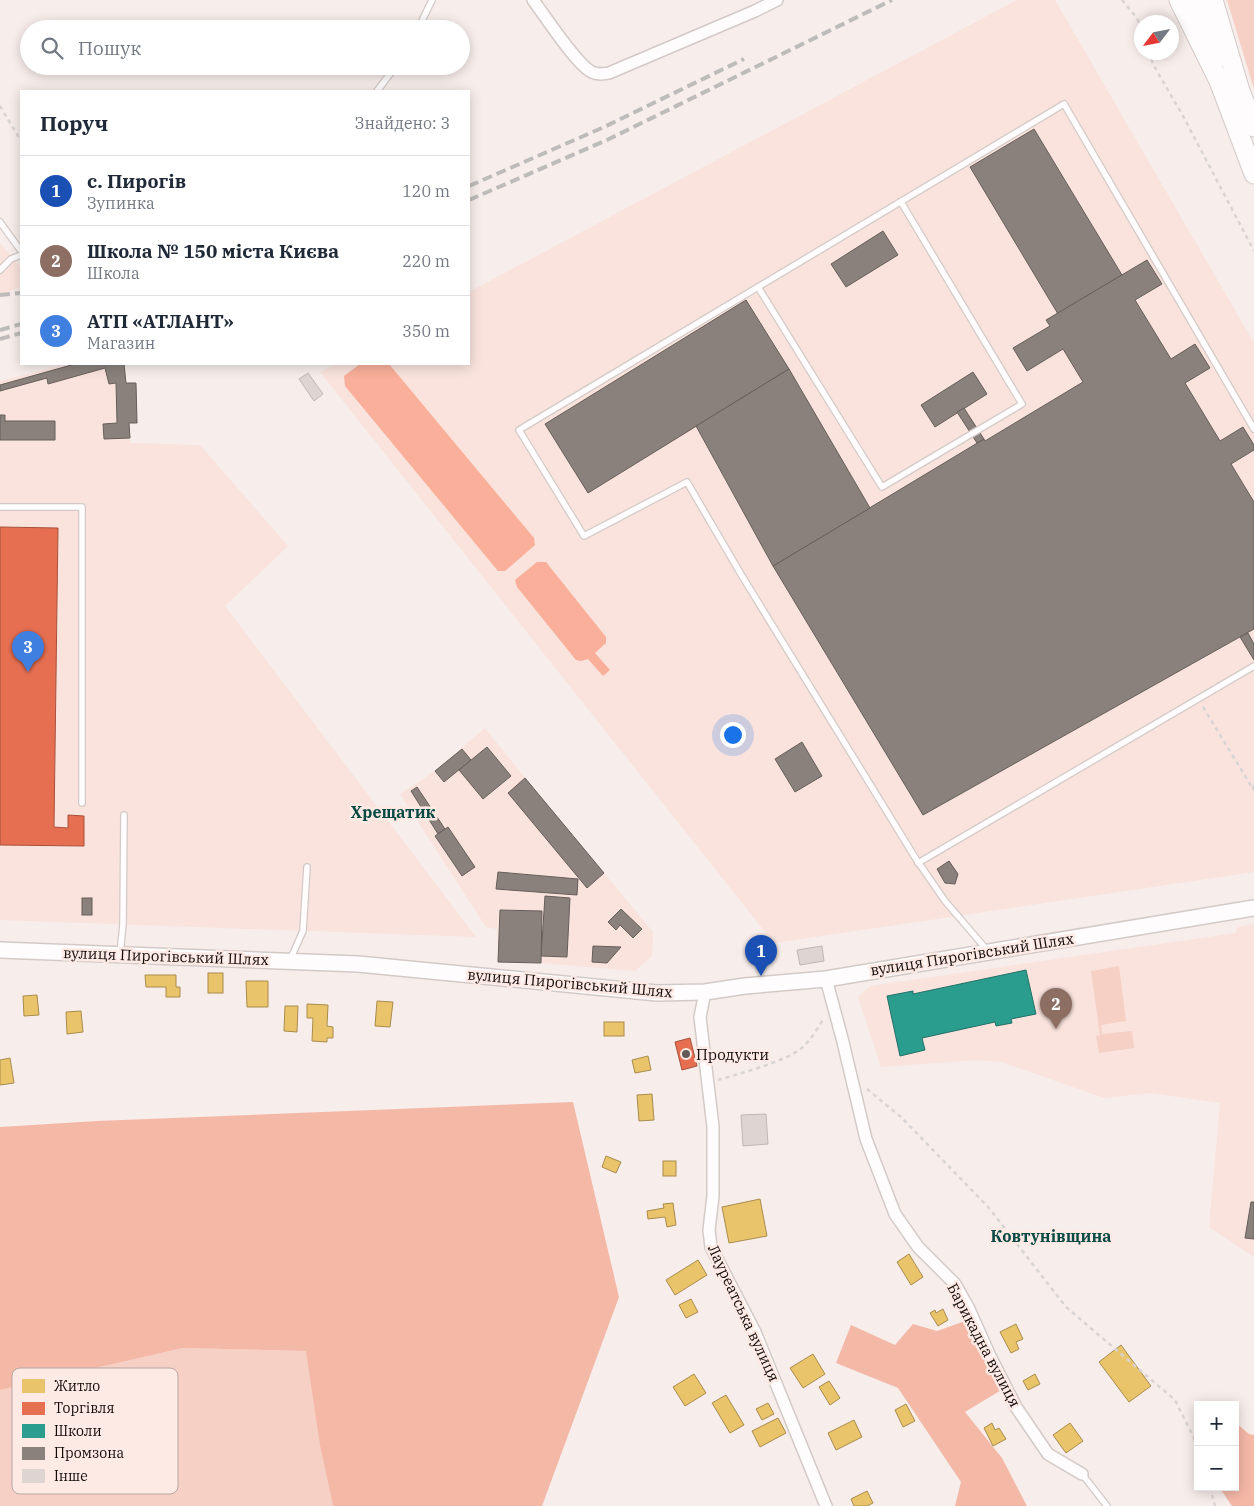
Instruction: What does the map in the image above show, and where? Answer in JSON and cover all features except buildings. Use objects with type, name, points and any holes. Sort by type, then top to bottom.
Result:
[{"type":"main road","points":[[1179,0],[1219,81],[1254,174]]},
{"type":"main road","points":[[1196,0],[1219,81]]},
{"type":"main road","points":[[1212,0],[1240,91],[1254,127]]},
{"type":"street","points":[[533,0],[578,60],[588,70],[598,75],[609,73],[777,0]]},
{"type":"street","name":"вулиця Пирогівський Шлях","points":[[0,950],[358,964],[657,993],[705,992],[745,986],[826,979],[1254,908]]},
{"type":"street","name":"Барикадна вулиця","points":[[826,979],[866,1139],[895,1214],[918,1247],[955,1284],[1016,1407],[1048,1454],[1082,1474]]},
{"type":"street","name":"Лауреатська вулиця","points":[[705,992],[700,1017],[713,1128],[713,1196],[709,1230],[711,1247],[755,1332],[826,1506]]},
{"type":"lane","points":[[422,20],[432,0]]},
{"type":"lane","points":[[378,90],[389,75]]},
{"type":"lane","points":[[988,952],[945,901],[918,863],[742,576],[687,482],[584,536],[519,430],[1064,104],[1254,429]]},
{"type":"lane","points":[[758,287],[882,487],[1022,404],[901,202]]},
{"type":"lane","points":[[0,222],[20,250]]},
{"type":"lane","points":[[0,270],[10,259],[20,255]]},
{"type":"lane","points":[[0,507],[82,507],[82,803]]},
{"type":"lane","points":[[918,863],[1254,666]]},
{"type":"lane","points":[[120,954],[124,924],[124,815]]},
{"type":"lane","points":[[290,961],[303,931],[307,868]]},
{"type":"lane","points":[[1082,1474],[1107,1506]]},
{"type":"path","points":[[1122,0],[1134,15]]},
{"type":"path","points":[[1151,60],[1254,251]]},
{"type":"path","points":[[0,106],[20,140]]},
{"type":"path","points":[[1198,699],[1253,788],[1254,784]]},
{"type":"path","points":[[708,1083],[796,1052],[804,1045],[833,1005]]},
{"type":"path","points":[[852,1077],[901,1117],[990,1208],[1066,1307],[1175,1400],[1194,1438]]},
{"type":"path","points":[[1211,1491],[1215,1506]]},
{"type":"shaded area","points":[[1017,0],[1055,0],[1254,343],[1254,872],[774,943],[320,372],[333,365],[470,365],[470,291]]},
{"type":"shaded area","points":[[1227,0],[1254,0],[1254,89]]},
{"type":"shaded area","points":[[0,243],[20,267],[20,287],[0,295]]},
{"type":"shaded area","points":[[64,365],[124,365],[126,383],[136,383],[137,423],[129,423],[130,443],[200,445],[288,546],[225,606],[476,937],[0,920],[0,381]]},
{"type":"shaded area","points":[[359,365],[390,365],[534,538],[535,545],[505,571],[498,571],[345,386],[344,376]]},
{"type":"shaded area","points":[[537,562],[546,562],[606,637],[606,643],[595,653],[610,670],[603,676],[588,659],[576,660],[517,587],[515,580]]},
{"type":"shaded area","points":[[485,728],[653,932],[652,956],[635,971],[499,961],[497,929],[486,927],[400,794],[435,771]]},
{"type":"shaded area","points":[[1254,924],[1254,1257],[1209,1227],[1220,1103],[1150,1093],[1104,1098],[1002,1062],[976,1060],[881,1067],[858,997],[870,986],[1236,933],[1237,927]]},
{"type":"shaded area","points":[[1119,966],[1126,1021],[1101,1025],[1102,1034],[1132,1031],[1134,1048],[1099,1053],[1096,1036],[1100,1035],[1091,971]]},
{"type":"shaded area","points":[[573,1102],[619,1297],[542,1506],[333,1506],[320,1446],[306,1351],[183,1348],[96,1368],[12,1368],[12,1387],[0,1390],[0,1127],[97,1121]]},
{"type":"shaded area","points":[[968,1320],[1003,1389],[965,1412],[1002,1458],[1027,1506],[955,1506],[961,1482],[898,1388],[836,1363],[851,1325],[895,1345],[913,1324],[937,1331]]},
{"type":"shaded area","points":[[183,1348],[307,1351],[320,1446],[333,1506],[0,1506],[0,1390],[12,1387],[12,1494],[178,1494],[178,1368],[96,1368]]},
{"type":"shaded area","points":[[1239,1425],[1249,1434],[1254,1435],[1254,1506],[1232,1506],[1222,1491],[1239,1491]]},
{"type":"railway","points":[[470,200],[607,140],[892,0]]},
{"type":"railway","points":[[470,186],[602,128],[744,59]]},
{"type":"railway","points":[[0,295],[20,293]]},
{"type":"railway","points":[[0,330],[20,324]]},
{"type":"railway","points":[[0,339],[20,333]]},
{"type":"place","name":"АТП «АТЛАНТ»","points":[[28,672]]},
{"type":"place","name":"с. Пирогів","points":[[761,976]]},
{"type":"place","name":"Школа № 150 міста Києва","points":[[1056,1029]]},
{"type":"place","name":"Продукти","points":[[686,1054]]},
{"type":"district","name":"Хрещатик","points":[[393,812]]},
{"type":"district","name":"Ковтунівщина","points":[[1051,1236]]}]
